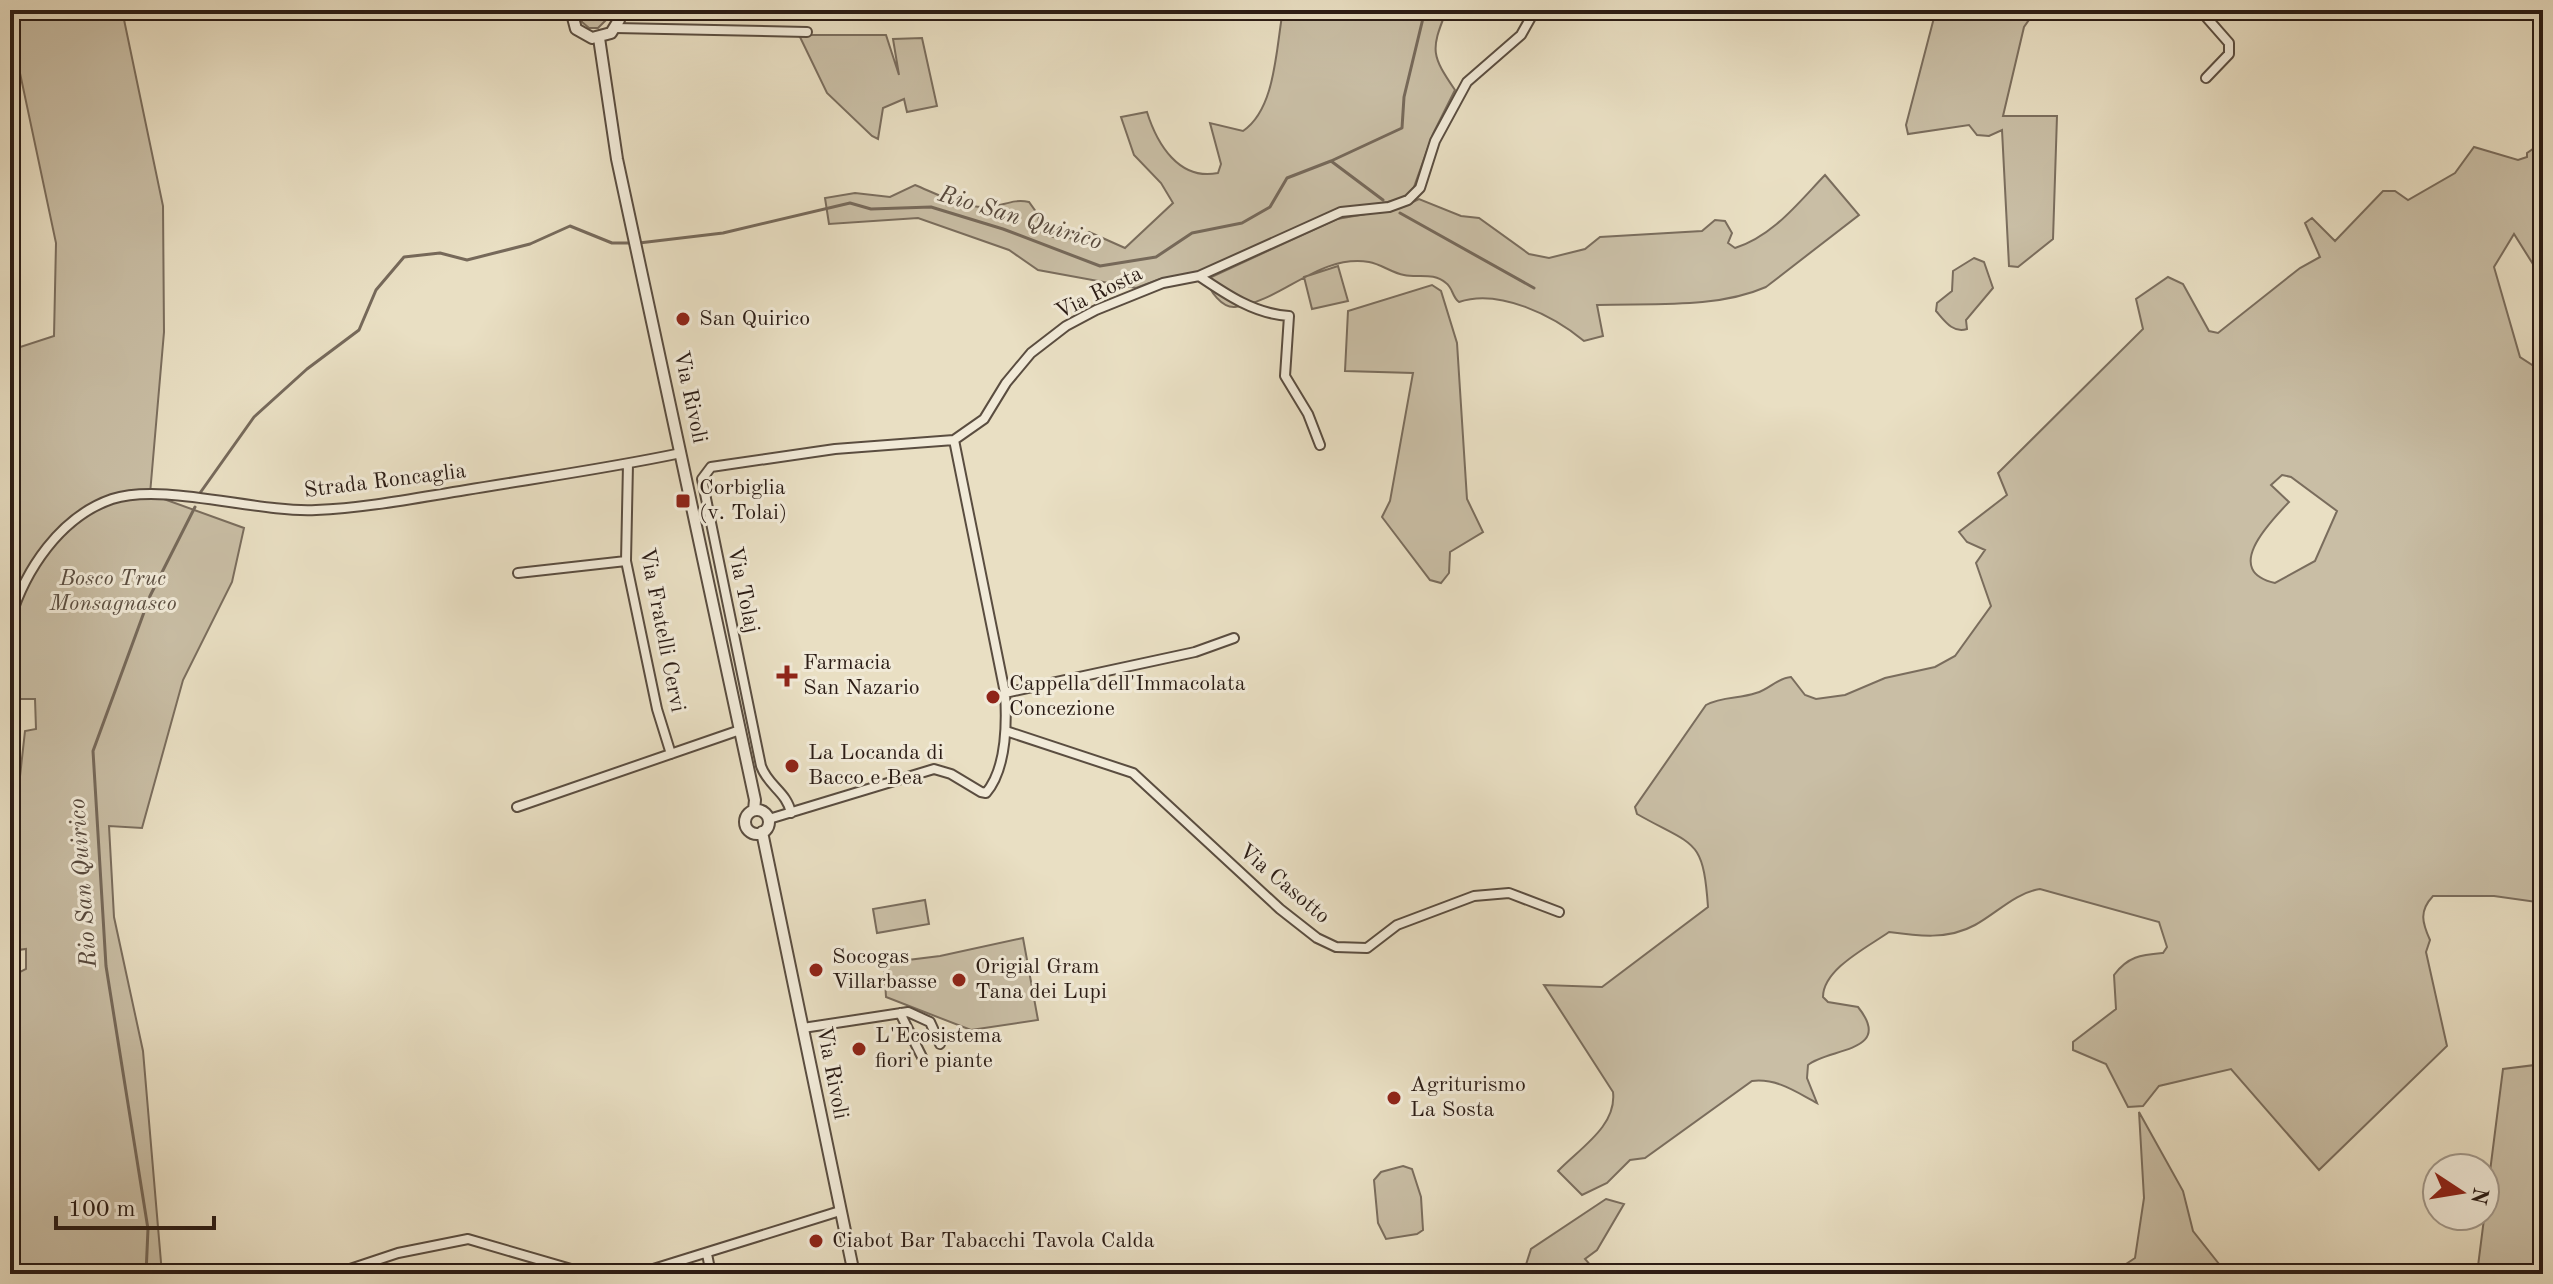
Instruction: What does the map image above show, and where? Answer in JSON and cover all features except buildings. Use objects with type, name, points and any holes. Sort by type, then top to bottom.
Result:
[{"type":"street","points":[[571,10],[576,29],[586,37],[599,38],[615,28],[807,32]]},
{"type":"street","points":[[615,28],[619,10]]},
{"type":"street","name":"Via Rosta","points":[[954,440],[984,419],[1006,383],[1031,353],[1066,326],[1163,283],[1199,276],[1341,212],[1389,207],[1408,200],[1420,188],[1435,141],[1467,82],[1521,35],[1535,10]]},
{"type":"street","points":[[2200,10],[2229,43],[2229,54],[2206,78]]},
{"type":"street","name":"Via Rivoli","points":[[599,38],[609,115],[740,730],[754,810],[747,818],[746,825],[751,831],[762,832],[854,1274]]},
{"type":"street","points":[[1199,276],[1250,307],[1269,315],[1289,316],[1285,376],[1308,414],[1320,445]]},
{"type":"street","points":[[762,832],[769,819],[934,769],[951,774],[986,793],[997,771],[1006,731],[1005,693],[954,440]]},
{"type":"street","name":"Via Tolaj","points":[[791,813],[785,796],[771,784],[761,766],[702,479],[704,472],[711,467],[835,449],[954,440]]},
{"type":"street","name":"Strada Roncaglia","points":[[10,620],[24,583],[55,539],[76,519],[112,500],[150,494],[278,509],[324,510],[628,464],[681,453]]},
{"type":"street","name":"Via Fratelli Cervi","points":[[628,464],[626,561],[657,709],[671,754]]},
{"type":"street","points":[[518,573],[626,561]]},
{"type":"street","points":[[1005,693],[1195,652],[1234,638]]},
{"type":"street","points":[[517,807],[740,730]]},
{"type":"street","name":"Via Casotto","points":[[1006,731],[1133,773],[1280,909],[1317,938],[1336,947],[1367,948],[1397,925],[1474,896],[1509,893],[1559,912]]},
{"type":"street","points":[[754,810],[762,811],[769,819]]},
{"type":"street","points":[[803,1028],[900,1013],[916,1014],[930,1022],[940,1044]]},
{"type":"street","points":[[900,1013],[922,1057]]},
{"type":"street","points":[[335,1274],[398,1253],[468,1239],[578,1271],[650,1270],[840,1211]]},
{"type":"street","points":[[707,1254],[711,1274]]},
{"type":"green space","name":"Bosco Truc Monsagnasco","points":[[10,10],[122,10],[163,206],[164,332],[150,494],[244,528],[232,582],[183,680],[142,828],[109,826],[114,917],[143,1051],[162,1274],[10,1274],[10,977],[26,969],[26,949],[10,951],[10,867],[25,731],[36,729],[35,699],[10,699],[13,640],[10,639],[10,377],[14,349],[54,336],[56,243],[10,26]]},
{"type":"green space","points":[[581,10],[607,10],[607,19],[598,28],[589,28],[582,22]]},
{"type":"green space","points":[[1283,10],[1460,10],[1446,12],[1436,45],[1438,61],[1455,90],[1433,134],[1414,187],[1405,199],[1342,210],[1201,272],[1160,279],[1136,288],[1038,270],[1009,250],[918,218],[829,224],[825,198],[855,193],[890,197],[915,185],[967,205],[990,207],[1017,201],[1029,202],[1039,216],[1037,230],[1043,233],[1056,238],[1070,238],[1089,232],[1125,248],[1173,203],[1161,183],[1134,155],[1121,117],[1147,112],[1157,136],[1181,166],[1204,174],[1218,173],[1221,164],[1210,123],[1243,131],[1254,121],[1273,76]]},
{"type":"green space","points":[[1936,10],[2036,10],[2024,27],[2003,116],[2057,116],[2053,239],[2018,267],[2009,266],[2002,130],[1989,136],[1977,135],[1969,125],[1908,134],[1906,125]]},
{"type":"green space","points":[[799,35],[886,35],[899,75],[893,39],[922,38],[937,106],[907,112],[904,99],[883,108],[878,139],[872,136],[827,93]]},
{"type":"green space","points":[[2543,142],[2543,280],[2514,234],[2494,267],[2520,357],[2543,372],[2543,903],[2494,896],[2433,896],[2429,901],[2423,917],[2430,940],[2426,952],[2447,1046],[2319,1170],[2231,1069],[2159,1086],[2143,1106],[2128,1107],[2106,1064],[2073,1050],[2073,1042],[2116,1009],[2114,975],[2124,964],[2136,958],[2163,953],[2167,947],[2159,922],[2040,889],[2022,895],[1965,930],[1944,935],[1889,932],[1838,968],[1830,977],[1823,997],[1828,1002],[1858,1007],[1867,1022],[1868,1033],[1854,1047],[1808,1065],[1807,1078],[1817,1103],[1778,1084],[1752,1081],[1645,1158],[1630,1160],[1607,1183],[1582,1195],[1558,1171],[1603,1126],[1613,1104],[1613,1092],[1544,985],[1602,987],[1708,907],[1699,856],[1684,839],[1637,814],[1635,807],[1706,705],[1756,693],[1791,677],[1805,695],[1816,699],[1845,695],[1885,678],[1935,667],[1955,656],[1991,606],[1976,563],[1985,550],[1967,542],[1959,532],[2007,495],[1998,473],[2143,329],[2136,299],[2168,277],[2183,284],[2209,331],[2218,333],[2300,268],[2320,257],[2305,223],[2312,218],[2335,241],[2383,191],[2395,191],[2408,200],[2455,173],[2474,147],[2518,160],[2527,157],[2527,153]],"holes":[[[2282,475],[2291,477],[2337,511],[2315,561],[2275,583],[2259,577],[2252,568],[2251,557],[2262,533],[2289,502],[2271,485]]]},
{"type":"green space","points":[[1825,175],[1859,215],[1766,287],[1705,302],[1597,305],[1603,336],[1584,341],[1557,322],[1525,307],[1491,299],[1459,302],[1441,280],[1431,276],[1400,274],[1369,262],[1351,261],[1333,265],[1269,296],[1235,307],[1225,305],[1217,298],[1207,279],[1337,219],[1400,208],[1419,199],[1461,216],[1479,218],[1529,254],[1549,258],[1585,249],[1600,237],[1702,231],[1715,220],[1725,221],[1732,233],[1728,243],[1735,248],[1773,227]]},
{"type":"green space","points":[[1974,258],[1984,262],[1993,288],[1966,320],[1967,329],[1957,330],[1936,311],[1937,303],[1952,291],[1953,271]]},
{"type":"green space","points":[[1338,266],[1348,301],[1312,309],[1304,277]]},
{"type":"green space","points":[[1432,285],[1441,291],[1457,343],[1467,499],[1483,532],[1450,552],[1449,573],[1441,583],[1430,580],[1382,517],[1390,501],[1413,373],[1345,371],[1348,311]]},
{"type":"green space","points":[[925,900],[929,924],[877,933],[873,909]]},
{"type":"green space","name":"Origial Gram Tana dei Lupi","points":[[1023,938],[1038,1020],[971,1030],[886,997],[884,963],[940,956]]},
{"type":"green space","points":[[2543,1064],[2543,1274],[2477,1274],[2482,1232],[2501,1232],[2501,1152],[2492,1152],[2503,1069]]},
{"type":"green space","points":[[2139,1112],[2183,1191],[2193,1231],[2219,1264],[2212,1274],[2111,1274],[2135,1258],[2144,1198]]},
{"type":"green space","points":[[1403,1166],[1412,1169],[1421,1197],[1423,1230],[1417,1234],[1386,1239],[1378,1223],[1374,1180],[1381,1172]]},
{"type":"green space","points":[[1606,1199],[1624,1204],[1597,1250],[1585,1259],[1598,1274],[1523,1274],[1531,1249]]},
{"type":"waterway","points":[[1331,161],[1402,128],[1404,97],[1425,10]]},
{"type":"waterway","name":"Rio San Quirico","points":[[639,243],[723,233],[850,203],[871,209],[931,207],[1003,229],[1100,266],[1156,257],[1192,233],[1242,223],[1270,207],[1287,178],[1331,161],[1383,200]]},
{"type":"waterway","name":"Rio San Quirico","points":[[1400,213],[1534,288]]},
{"type":"waterway","name":"Rio San Quirico","points":[[200,493],[254,417],[307,369],[359,330],[376,290],[404,257],[440,253],[467,260],[530,244],[570,226],[612,243],[632,243]]},
{"type":"waterway","name":"Rio San Quirico","points":[[146,1274],[148,1229],[106,966],[93,751],[150,596],[195,507]]},
{"type":"place","name":"San Quirico","points":[[683,319]]},
{"type":"place","name":"Corbiglia (v. Tolai)","points":[[683,501]]},
{"type":"place","name":"Farmacia San Nazario","points":[[787,676]]},
{"type":"place","name":"Cappella dell'Immacolata Concezione","points":[[993,697]]},
{"type":"place","name":"La Locanda di Bacco e Bea","points":[[792,766]]},
{"type":"place","name":"Socogas Villarbasse","points":[[816,970]]},
{"type":"place","name":"Origial Gram Tana dei Lupi","points":[[959,980]]},
{"type":"place","name":"L'Ecosistema fiori e piante","points":[[859,1049]]},
{"type":"place","name":"Agriturismo La Sosta","points":[[1394,1098]]},
{"type":"place","name":"Ciabot Bar Tabacchi Tavola Calda","points":[[816,1241]]}]
